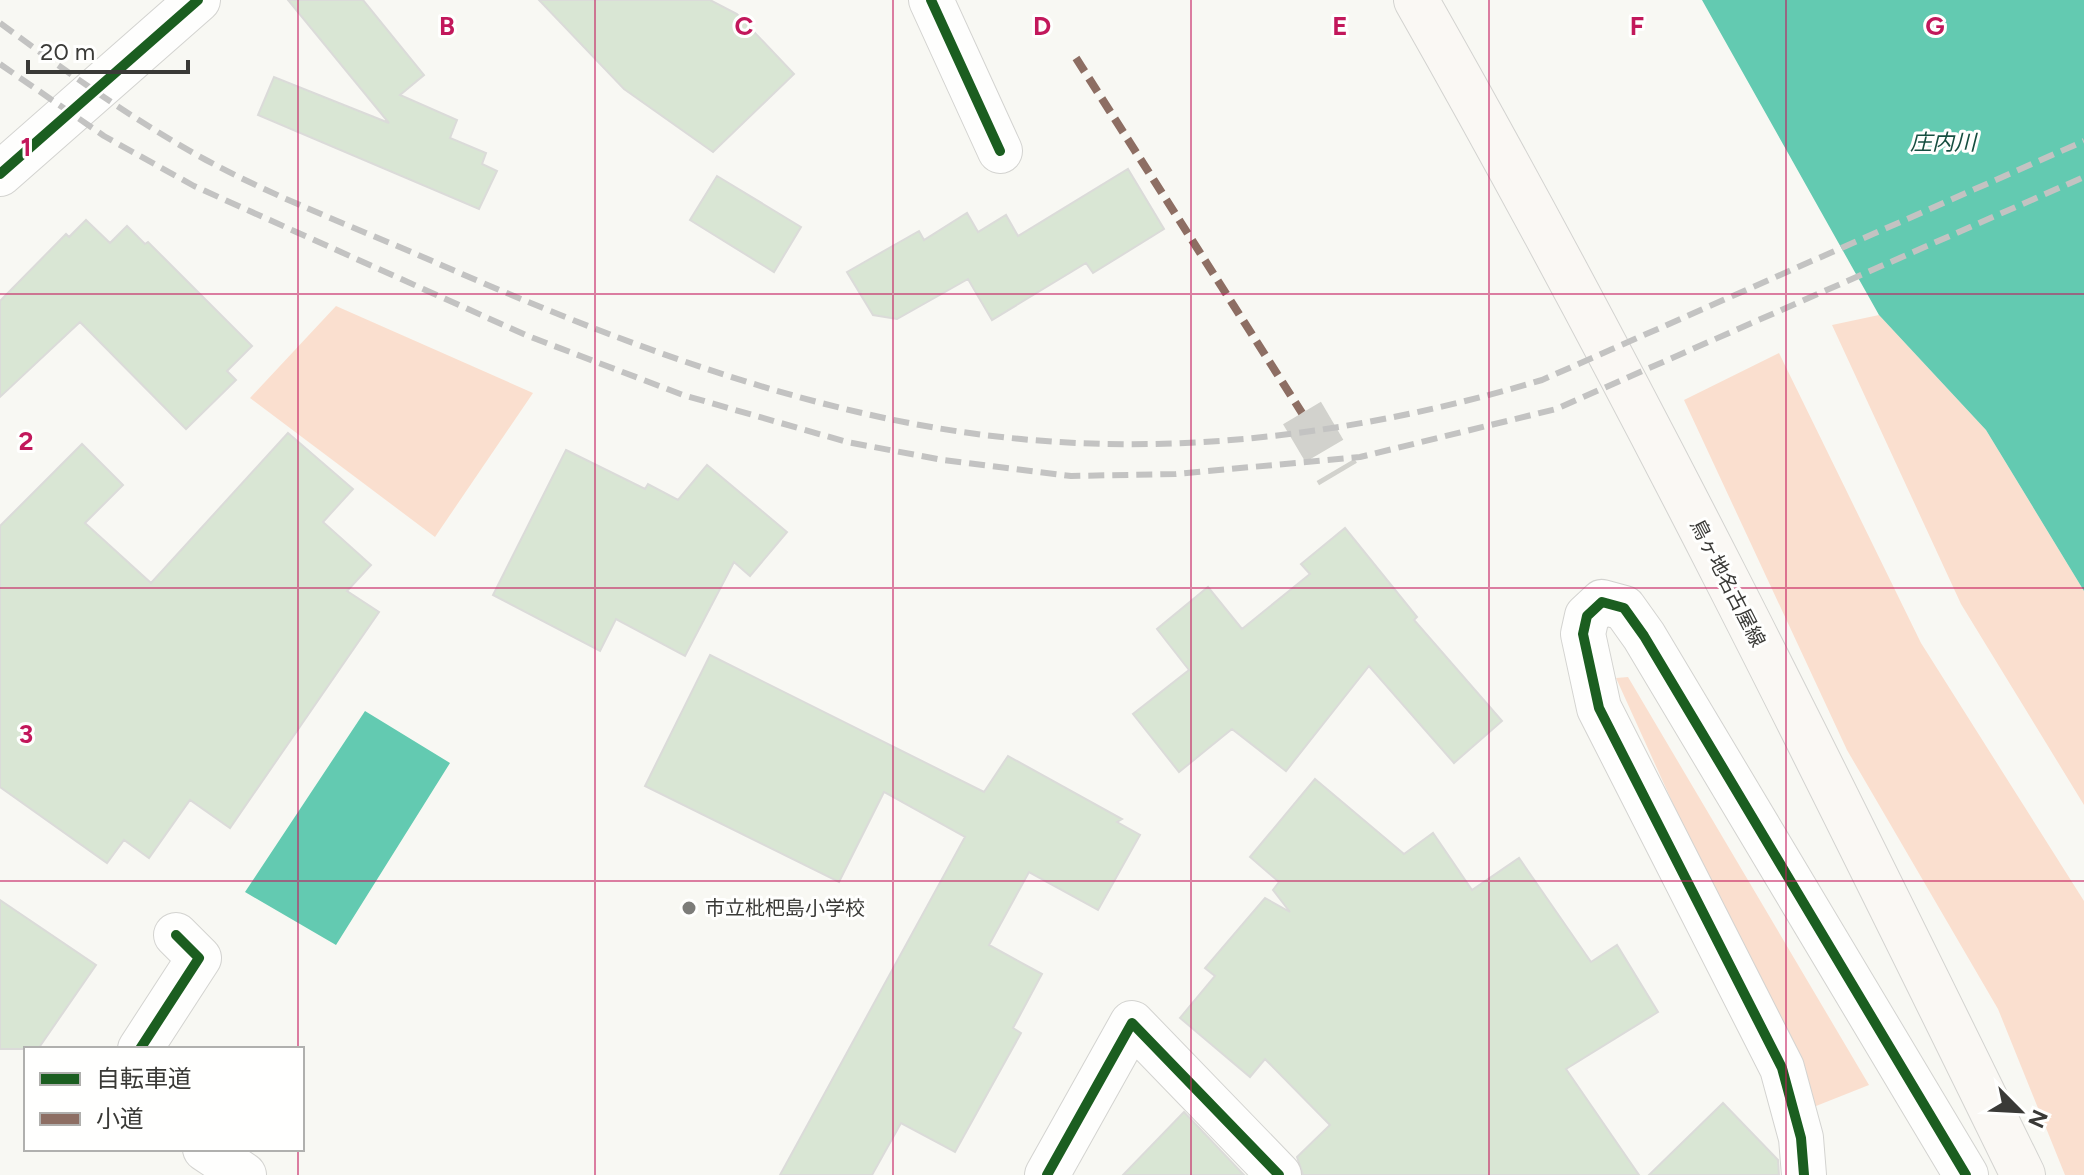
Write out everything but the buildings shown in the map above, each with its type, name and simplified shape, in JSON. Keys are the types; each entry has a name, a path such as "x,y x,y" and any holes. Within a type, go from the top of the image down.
{"main road":[{"name":"鳥ヶ地名古屋線","path":"1416,0 1558,254 1815,751 2023,1175"}],"street":[{"path":"0,174 198,0"},
{"path":"931,0 1000,151"},
{"path":"1804,1175 1801,1138 1782,1068 1599,708 1583,634 1587,616 1602,602 1624,608 1644,636 1966,1175"},
{"path":"141,1047 199,958 176,935"},
{"path":"1047,1175 1132,1023 1279,1175"},
{"path":"208,1151 244,1175"}],"shaded area":[{"path":"336,306 533,393 435,537 250,398"},
{"path":"1879,315 1986,430 2084,591 2084,805 1961,604 1832,325"},
{"path":"1779,353 1921,643 2084,901 2084,1175 2065,1175 1998,1009 1847,750 1684,400"},
{"path":"1628,677 1869,1085 1811,1108 1616,678"}],"water":[{"name":"庄内川","path":"1702,0 2084,0 2084,591 1986,430 1879,315"},
{"path":"365,711 450,763 336,945 245,892"}],"tunnel":[{"path":"1302,413 1338,474"}],"railway":[{"path":"0,23 126,112 234,175 578,322 723,374 797,397 872,415 946,430 1086,443 1152,444 1284,435 1415,413 1542,380 2084,141"},
{"path":"0,64 104,136 194,186 528,336 683,395 847,442 943,460 1071,476 1176,474 1360,457 1556,409 2084,177"}],"marked path":[{"path":"1076,58 1302,413"}],"cycle path":[{"path":"0,174 198,0"},
{"path":"931,0 1000,151"},
{"path":"1804,1175 1801,1138 1782,1068 1599,708 1583,634 1587,616 1602,602 1624,608 1644,636 1966,1175"},
{"path":"141,1047 199,958 176,935"},
{"path":"1047,1175 1132,1023 1279,1175"}],"place":[{"name":"市立枇杷島小学校","path":"689,908"}]}
